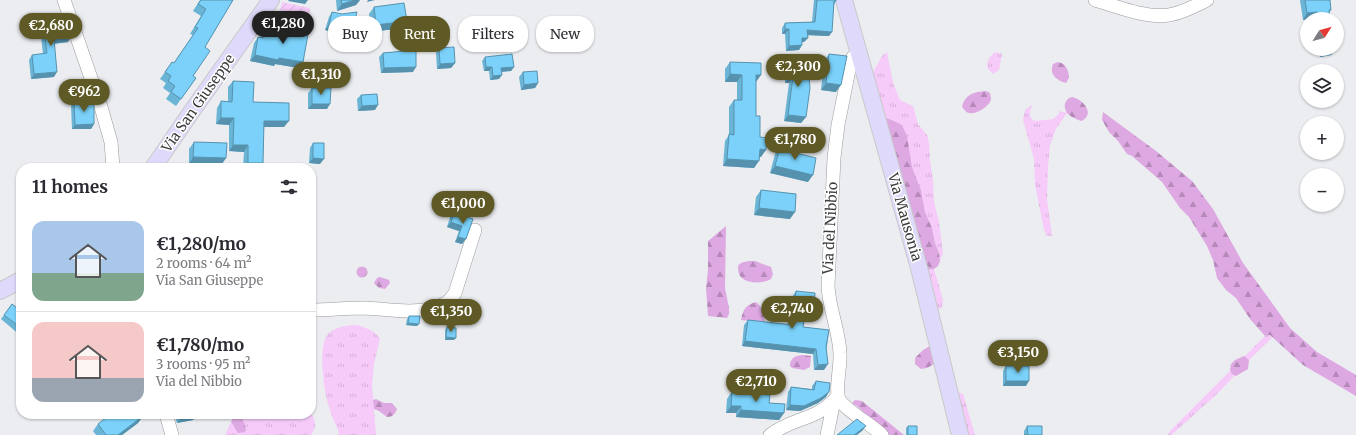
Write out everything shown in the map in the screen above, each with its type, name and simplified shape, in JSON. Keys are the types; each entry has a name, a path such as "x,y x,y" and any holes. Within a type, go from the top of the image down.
{"main road":[{"name":"Via San Giuseppe","path":"156,163 271,0"},
{"name":"Via Mausonia","path":"844,0 919,268 960,435"},
{"path":"0,291 16,283"}],"street":[{"path":"64,0 101,107 111,142 113,163"},
{"path":"1095,0 1140,12 1160,15 1180,12 1207,0"},
{"name":"Via del Nibbio","path":"827,435 836,399 840,370 840,352 837,332 828,300 834,158 838,125 850,65 853,57 859,54"},
{"path":"316,310 362,308 409,311 422,310 445,304 455,293 475,230"},
{"path":"770,435 785,425 814,415 828,407 836,399 882,435"},
{"path":"167,419 172,435"}],"green space":[{"path":"282,2 310,8 308,26 279,18"},
{"path":"887,52 893,83 900,100 913,106 918,124 927,135 933,180 934,202 939,222 943,253 940,261 932,228 925,212 921,190 912,167 909,154 894,121 884,117 872,74 882,56"},
{"path":"996,52 1002,54 999,70 993,74 988,69 987,64 990,57"},
{"path":"1058,62 1063,64 1068,70 1069,78 1066,83 1056,78 1053,74 1053,64"},
{"path":"986,91 990,93 990,102 975,113 966,112 962,107 965,99 971,94"},
{"path":"1072,97 1084,104 1088,111 1085,118 1081,121 1069,115 1065,110 1067,100"},
{"path":"1033,104 1030,115 1035,121 1053,119 1059,114 1059,111 1067,113 1056,129 1050,145 1047,199 1052,236 1047,236 1044,230 1035,185 1034,159 1023,120 1025,110"},
{"path":"1103,112 1156,151 1192,181 1213,209 1243,263 1290,328 1317,352 1356,375 1356,396 1303,365 1270,335 1265,336 1250,319 1236,298 1226,290 1217,278 1213,260 1207,246 1189,217 1180,208 1162,182 1132,156 1127,154 1118,141 1109,132 1102,120"},
{"path":"884,117 902,125 907,136 912,167 921,190 925,212 932,228 939,253 940,261 938,266 934,269 925,270"},
{"path":"726,226 725,288 729,308 727,318 708,316 706,288 708,270 708,241"},
{"path":"755,261 771,267 773,274 771,279 764,282 750,282 746,281 740,276 738,272 739,264"},
{"path":"362,266 366,268 368,272 366,276 362,278 358,276 356,272 358,268"},
{"path":"934,269 943,300 942,307 936,311 925,270"},
{"path":"380,277 389,280 390,283 385,289 379,288 374,283 377,278"},
{"path":"756,302 763,311 765,323 741,320 745,308"},
{"path":"357,325 373,331 380,339 374,364 372,385 376,435 338,435 339,433 330,410 325,391 322,369 323,348 328,334 341,327"},
{"path":"1270,335 1272,338 1218,393 1176,431 1171,435 1168,435 1170,431 1265,336"},
{"path":"930,346 934,364 927,368 921,369 915,364 915,358 923,350"},
{"path":"802,355 811,356 810,367 804,370 792,368 790,363 792,359"},
{"path":"1244,356 1249,360 1248,369 1236,376 1232,374 1230,370 1231,364 1235,360"},
{"path":"958,392 963,394 975,435 968,435"},
{"path":"376,399 384,403 392,403 397,409 395,414 387,417 374,409 373,400"},
{"path":"855,400 862,401 904,435 889,435 852,403"},
{"path":"232,419 243,419 246,429 245,432 238,433 231,422"},
{"path":"243,419 314,419 315,424 311,435 225,435 231,422 233,426 245,432 246,429"}],"building":[{"path":"201,0 233,0 205,47 210,51 193,76 196,78 181,99 171,92 175,86 168,81 171,76 165,72 172,62 174,63 198,28 195,27 206,9 198,4"},
{"path":"341,0 355,0 342,4"},
{"path":"817,0 836,0 834,1 832,32 807,30 808,38 802,38 802,45 789,46 789,29 785,29 785,23 815,22"},
{"path":"1305,0 1330,0 1331,10 1329,10 1329,12 1307,12"},
{"path":"404,3 406,16 390,16 390,23 382,24 382,16 375,16 374,7"},
{"path":"332,12 342,14 357,12 356,16 331,16"},
{"path":"68,20 71,37 54,39 57,72 34,74 32,55 47,53 43,23"},
{"path":"296,27 309,29 303,62 279,58 278,60 255,55 258,37 263,38 265,30 294,36"},
{"path":"450,47 454,47 455,63 440,64 439,52 450,52"},
{"path":"416,52 416,67 384,68 383,53"},
{"path":"512,54 514,67 501,68 502,75 493,76 492,67 486,67 485,57"},
{"path":"829,54 847,56 841,85 826,83"},
{"path":"781,60 799,60 799,67 808,67 810,88 806,117 788,115 793,77 790,77 789,69 781,69"},
{"path":"730,62 761,63 761,75 756,75 756,116 760,116 760,137 767,138 766,150 760,149 759,161 727,159 729,134 734,135 734,100 742,100 742,75 730,74"},
{"path":"537,71 538,83 524,85 523,72"},
{"path":"233,81 254,82 253,102 289,103 289,121 264,121 263,163 248,163 248,145 233,145 234,118 221,118 221,101 232,102"},
{"path":"312,88 331,88 330,104 312,104"},
{"path":"377,94 378,105 362,106 361,95"},
{"path":"74,101 94,101 94,124 75,125"},
{"path":"194,142 227,143 226,158 193,157"},
{"path":"313,143 324,143 324,159 313,158"},
{"path":"780,147 816,158 813,175 775,166"},
{"path":"761,190 796,194 795,212 759,208"},
{"path":"454,213 473,219 466,239 458,237 462,226 451,222"},
{"path":"796,291 815,293 814,311 806,310 803,327 829,330 826,347 828,364 818,365 816,349 745,341 748,320 793,325"},
{"path":"12,304 16,307 16,324 4,315"},
{"path":"409,316 420,316 419,324 408,323"},
{"path":"447,327 456,328 456,338 446,337"},
{"path":"1006,366 1029,366 1029,381 1006,381"},
{"path":"816,381 830,383 829,392 821,398 804,406 790,405 791,387 814,390"},
{"path":"732,391 770,395 769,403 785,404 784,413 741,410 741,406 731,406"},
{"path":"104,419 139,419 118,435 106,435 98,424"},
{"path":"857,419 866,426 854,435 837,435"},
{"path":"908,426 917,426 917,435 908,435"},
{"path":"1027,426 1042,426 1042,435 1028,435"}]}
